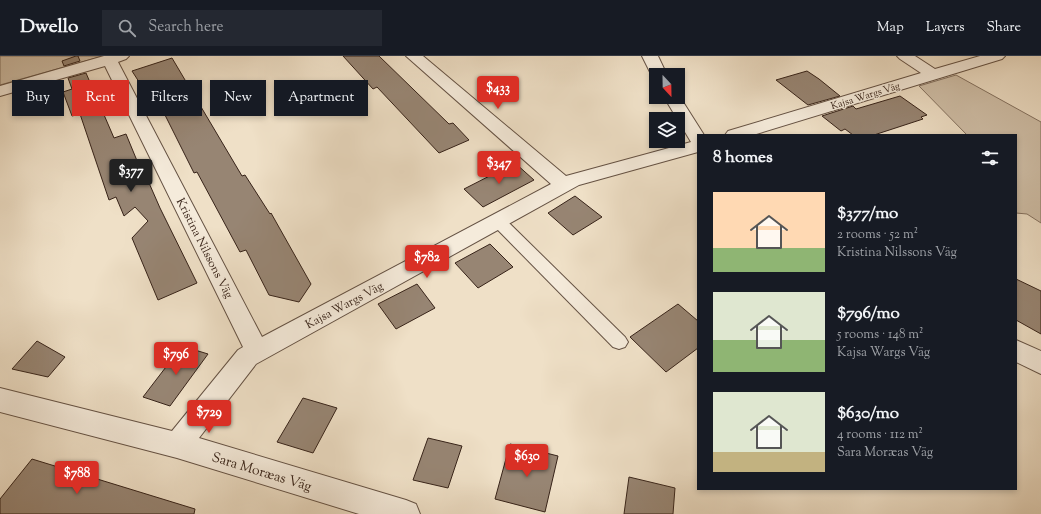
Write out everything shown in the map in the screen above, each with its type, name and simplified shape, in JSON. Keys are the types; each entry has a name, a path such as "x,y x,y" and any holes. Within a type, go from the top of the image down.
{"street":[{"path":"414,56 564,185"},
{"path":"650,56 654,68"},
{"path":"905,56 933,74"},
{"name":"Kajsa Wargs Väg","path":"737,134 997,56"},
{"path":"0,91 115,58"},
{"name":"Kristina Nilssons Väg","path":"115,58 257,352"},
{"path":"676,104 697,137"},
{"name":"Kajsa Wargs Väg","path":"177,445 247,358 257,352 572,181 697,146"},
{"path":"1017,351 1041,363"},
{"name":"Sara Moræas Väg","path":"0,400 177,445 406,514"}],"lane":[{"path":"498,222 619,342"}],"shaded area":[{"path":"0,56 103,56 18,80 12,80 12,82 0,85"},
{"path":"956,75 1041,122 1041,223 1027,214 1017,213 1017,134 966,134 919,86"}],"building":[{"path":"78,56 80,61 64,66 62,61"},
{"path":"343,56 379,56 449,124 453,123 469,140 439,153 377,87 373,89 368,84 368,80 365,80"},
{"path":"172,58 185,80 138,80 132,71"},
{"path":"807,71 840,96 808,105 776,80"},
{"path":"86,73 89,80 72,80 72,89 68,78"},
{"path":"72,89 72,116 64,95 64,92"},
{"path":"900,96 927,115 921,117 923,119 877,134 852,134 845,129 841,131 822,116 853,106 856,109"},
{"path":"202,109 242,176 245,175 270,214 271,213 311,284 299,302 269,295 246,250 240,252 197,172 194,173 166,116 202,116"},
{"path":"81,116 105,116 114,138 126,134 140,168 142,167 160,208 197,283 158,300 132,238 148,221 135,207 124,216 116,197 109,200"},
{"path":"515,163 534,180 483,207 464,189"},
{"path":"575,196 602,217 573,235 548,213"},
{"path":"490,244 513,267 478,288 455,263"},
{"path":"1017,279 1041,291 1041,334 1017,321"},
{"path":"417,284 435,308 396,329 378,304"},
{"path":"678,304 697,320 697,349 666,372 630,337"},
{"path":"37,341 65,357 48,377 12,369"},
{"path":"182,346 208,354 170,406 143,397"},
{"path":"303,398 337,408 313,453 277,442"},
{"path":"428,438 462,446 448,488 413,480"},
{"path":"510,444 558,456 545,512 495,499"},
{"path":"32,459 195,509 194,514 0,514 0,499"},
{"path":"629,477 675,488 673,514 624,514"}]}
